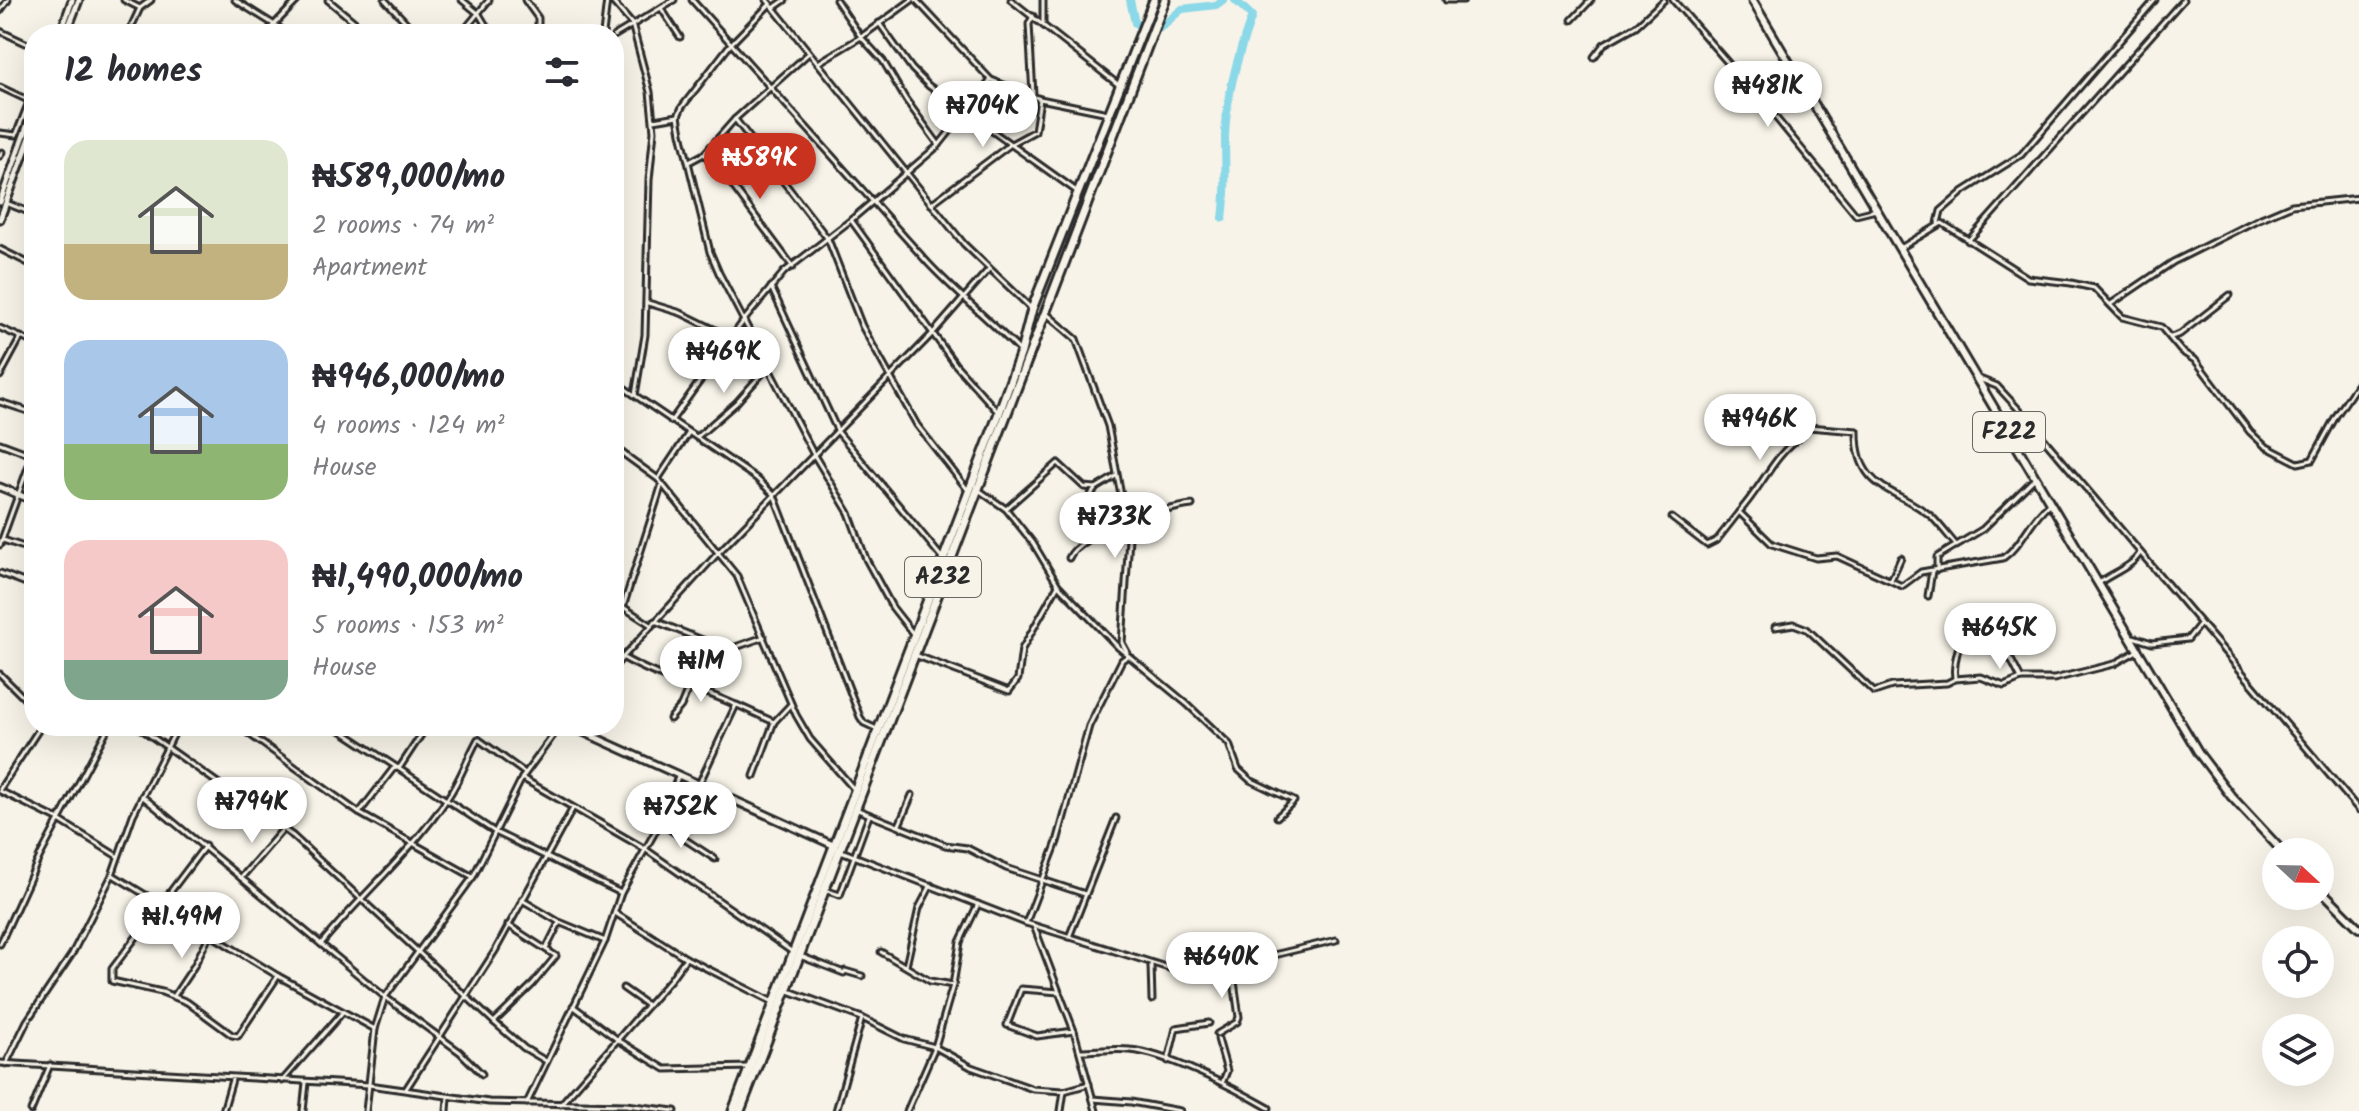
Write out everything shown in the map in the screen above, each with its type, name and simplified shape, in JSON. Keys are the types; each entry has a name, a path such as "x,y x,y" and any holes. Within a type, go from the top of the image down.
{"highway":[{"name":"A232","path":"980,473 1021,352 1032,309 1069,222 1154,0"},
{"name":"A232","path":"733,1111 824,890 836,847 855,808 943,559 1045,313 1165,0"},
{"path":"1069,222 1078,225"},
{"name":"A232","path":"740,1111 788,988 796,954 855,790 878,730 914,654 973,490"}],"main road":[{"name":"F222","path":"1752,0 2213,775 2270,838"},
{"path":"2334,903 2359,928"}],"street":[{"path":"0,11 8,0"},
{"path":"64,24 72,0"},
{"path":"70,24 79,0"},
{"path":"124,0 140,8"},
{"path":"133,24 140,8 151,0"},
{"path":"235,0 274,24 298,0"},
{"path":"328,0 357,24"},
{"path":"385,0 408,24"},
{"path":"462,0 479,14 485,24"},
{"path":"470,24 489,0"},
{"path":"525,0 538,18 538,24"},
{"path":"609,0 632,24 642,54 653,120 648,303 635,395"},
{"path":"605,24 609,0"},
{"path":"624,29 674,0"},
{"path":"692,0 961,299 978,307 1021,352"},
{"path":"653,120 678,116 730,45 771,4 785,0"},
{"path":"836,0 861,37 883,61 906,100 939,145"},
{"path":"818,63 861,37 906,2 914,0 991,80 1040,99 1110,113"},
{"path":"1011,0 1120,86"},
{"path":"1043,0 1043,24"},
{"path":"1446,0 1463,0"},
{"path":"1572,20 1591,0"},
{"path":"1594,57 1604,44 1636,26 1664,0"},
{"path":"1673,0 1798,143 1847,207 1857,216 1876,210"},
{"path":"1899,249 1937,224 1941,211 1964,191 2025,152 2155,0"},
{"path":"1968,241 2183,0"},
{"path":"771,4 906,175 989,269 1032,309"},
{"path":"661,8 680,37"},
{"path":"1033,16 1029,24 1033,95"},
{"path":"879,23 912,69 964,112 1080,193"},
{"path":"0,31 24,42"},
{"path":"689,162 704,154 735,119 809,53"},
{"path":"671,421 745,319 784,272 939,145 991,80"},
{"path":"0,87 24,100"},
{"path":"931,204 1011,144 1035,131 1040,99"},
{"path":"678,116 710,252 814,455 849,513 866,559 892,607 914,635"},
{"path":"735,119 828,239 862,326 917,425 973,490 1006,509 1033,543 1058,585 1118,647 1187,704 1229,744 1238,769 1250,780 1294,801 1277,817"},
{"path":"0,133 16,135 24,120"},
{"path":"0,219 24,131"},
{"path":"3,202 24,151"},
{"path":"704,154 726,177 793,267"},
{"path":"2111,304 2173,262 2259,219 2292,205 2359,198"},
{"path":"3,202 24,210"},
{"path":"851,220 933,333 999,413"},
{"path":"1937,224 1946,225 2028,278 2094,288 2122,317 2161,327 2181,351 2196,361 2250,432 2265,446 2298,463 2312,460 2359,382"},
{"path":"0,249 24,261"},
{"path":"624,655 718,553 933,333 989,269"},
{"path":"771,287 838,432 943,559"},
{"path":"2171,337 2180,334 2230,295"},
{"path":"648,303 681,313 732,338"},
{"path":"1045,313 1076,339 1108,426 1129,566 1122,643 1128,656"},
{"path":"0,328 24,338"},
{"path":"0,376 21,337"},
{"path":"696,438 736,403 768,367"},
{"path":"1977,378 1997,386 2359,810"},
{"path":"624,388 756,478 774,495 860,717 864,723 878,730"},
{"path":"0,402 24,410"},
{"path":"1754,428 1784,425 1857,431 1863,462 1873,482 1932,518 1957,546"},
{"path":"658,479 688,434"},
{"path":"1672,518 1707,545 1717,540 1760,487 1777,457 1787,445 1802,436"},
{"path":"0,443 24,450"},
{"path":"624,454 658,479 737,576 791,704 810,739 855,790"},
{"path":"1006,509 1058,463 1084,487 1096,488"},
{"path":"0,545 24,475"},
{"path":"1087,500 1096,488 1116,476"},
{"path":"1928,596 1937,557 1983,529 2035,478"},
{"path":"624,602 662,484"},
{"path":"0,487 24,498"},
{"path":"1739,512 1772,544 1816,558 1837,556 1902,586 1914,575 2003,558 2013,551 2039,513 2050,503"},
{"path":"1069,558 1078,547 1094,537 1162,509 1192,505"},
{"path":"2,540 24,547"},
{"path":"2098,584 2116,570 2131,565 2140,553"},
{"path":"1890,580 1901,558"},
{"path":"0,573 24,582"},
{"path":"914,654 1009,691 1018,679 1022,649 1058,585"},
{"path":"624,609 727,650 764,637"},
{"path":"1955,679 1953,665 1957,653 1971,623 1981,611 1990,619 2021,679"},
{"path":"1775,627 1794,624 1807,629 1874,692 1892,686 1947,683 1955,679 1981,677 2004,686 2021,679 2054,679 2114,664 2138,651"},
{"path":"2129,636 2152,643 2188,639 2200,624"},
{"path":"670,719 690,685 707,643"},
{"path":"1118,647 1122,643"},
{"path":"1026,923 1057,842 1089,726 1122,660 1128,656"},
{"path":"624,658 645,670 690,685 774,722"},
{"path":"0,674 24,698"},
{"path":"754,776 774,722 791,704"},
{"path":"699,784 736,705"},
{"path":"35,736 0,790 59,820 117,856"},
{"path":"0,944 59,820 104,736"},
{"path":"152,736 283,829 494,1022 524,1048 546,1061"},
{"path":"6,1064 27,1021 72,954 112,875 142,796 172,736"},
{"path":"252,736 359,813 473,877"},
{"path":"350,736 495,832 621,893"},
{"path":"359,813 393,769 400,767 420,736"},
{"path":"366,1111 375,1029 385,997 473,877 522,778 553,736"},
{"path":"592,736 853,856 1034,926 1151,965 1191,975 1336,940"},
{"path":"321,944 360,897 413,843 447,800 478,739 525,773"},
{"path":"527,1103 605,941 621,893 660,823 679,775"},
{"path":"522,778 645,849 796,954 862,976"},
{"path":"899,826 912,795"},
{"path":"142,796 385,997 460,1052 482,1074"},
{"path":"406,1089 437,1036 466,996 573,808"},
{"path":"855,808 955,849 960,846 967,848 1006,868 1085,894"},
{"path":"824,890 840,895 869,815"},
{"path":"1069,937 1116,818"},
{"path":"660,823 715,859"},
{"path":"241,878 283,829"},
{"path":"205,846 112,969 112,981 174,996 238,1036 278,976"},
{"path":"112,875 278,976 375,1029"},
{"path":"906,966 919,908 931,885"},
{"path":"521,900 559,922 605,941"},
{"path":"907,1111 935,1047 953,985 960,942 978,904"},
{"path":"615,913 686,958 775,1003"},
{"path":"546,949 559,922"},
{"path":"494,1022 556,956 508,925"},
{"path":"1034,926 1074,1031 1096,1111"},
{"path":"174,996 210,934"},
{"path":"881,952 930,981 953,985"},
{"path":"560,1105 686,958"},
{"path":"1151,965 1152,1000"},
{"path":"1222,1083 1227,1071 1218,1037 1239,1017 1232,967"},
{"path":"623,988 647,1005"},
{"path":"788,988 794,994 862,1018 904,1039 935,1047 971,1067 1033,1089 1064,1091 1089,1084"},
{"path":"1060,993 1021,989 1007,1025 1037,1036 1074,1031"},
{"path":"572,1006 665,1069 750,1067"},
{"path":"282,1081 342,1013"},
{"path":"836,1111 862,1018"},
{"path":"1168,1062 1176,1028 1209,1023"},
{"path":"1080,1051 1131,1050 1222,1083 1269,1108"},
{"path":"0,1063 369,1085 489,1102 591,1108 626,1105 674,1111"},
{"path":"31,1111 50,1065"},
{"path":"223,1111 233,1078"},
{"path":"303,1111 306,1083"},
{"path":"1061,1111 1064,1091"},
{"path":"447,1111 448,1098"},
{"path":"1093,1099 1180,1111"},
{"path":"488,1110 489,1102"}],"waterway":[{"path":"1130,0 1135,23 1145,29 1156,22 1161,27 1182,9 1216,5 1223,0"},
{"path":"1223,218 1225,137 1230,91 1252,16 1235,0"}]}
